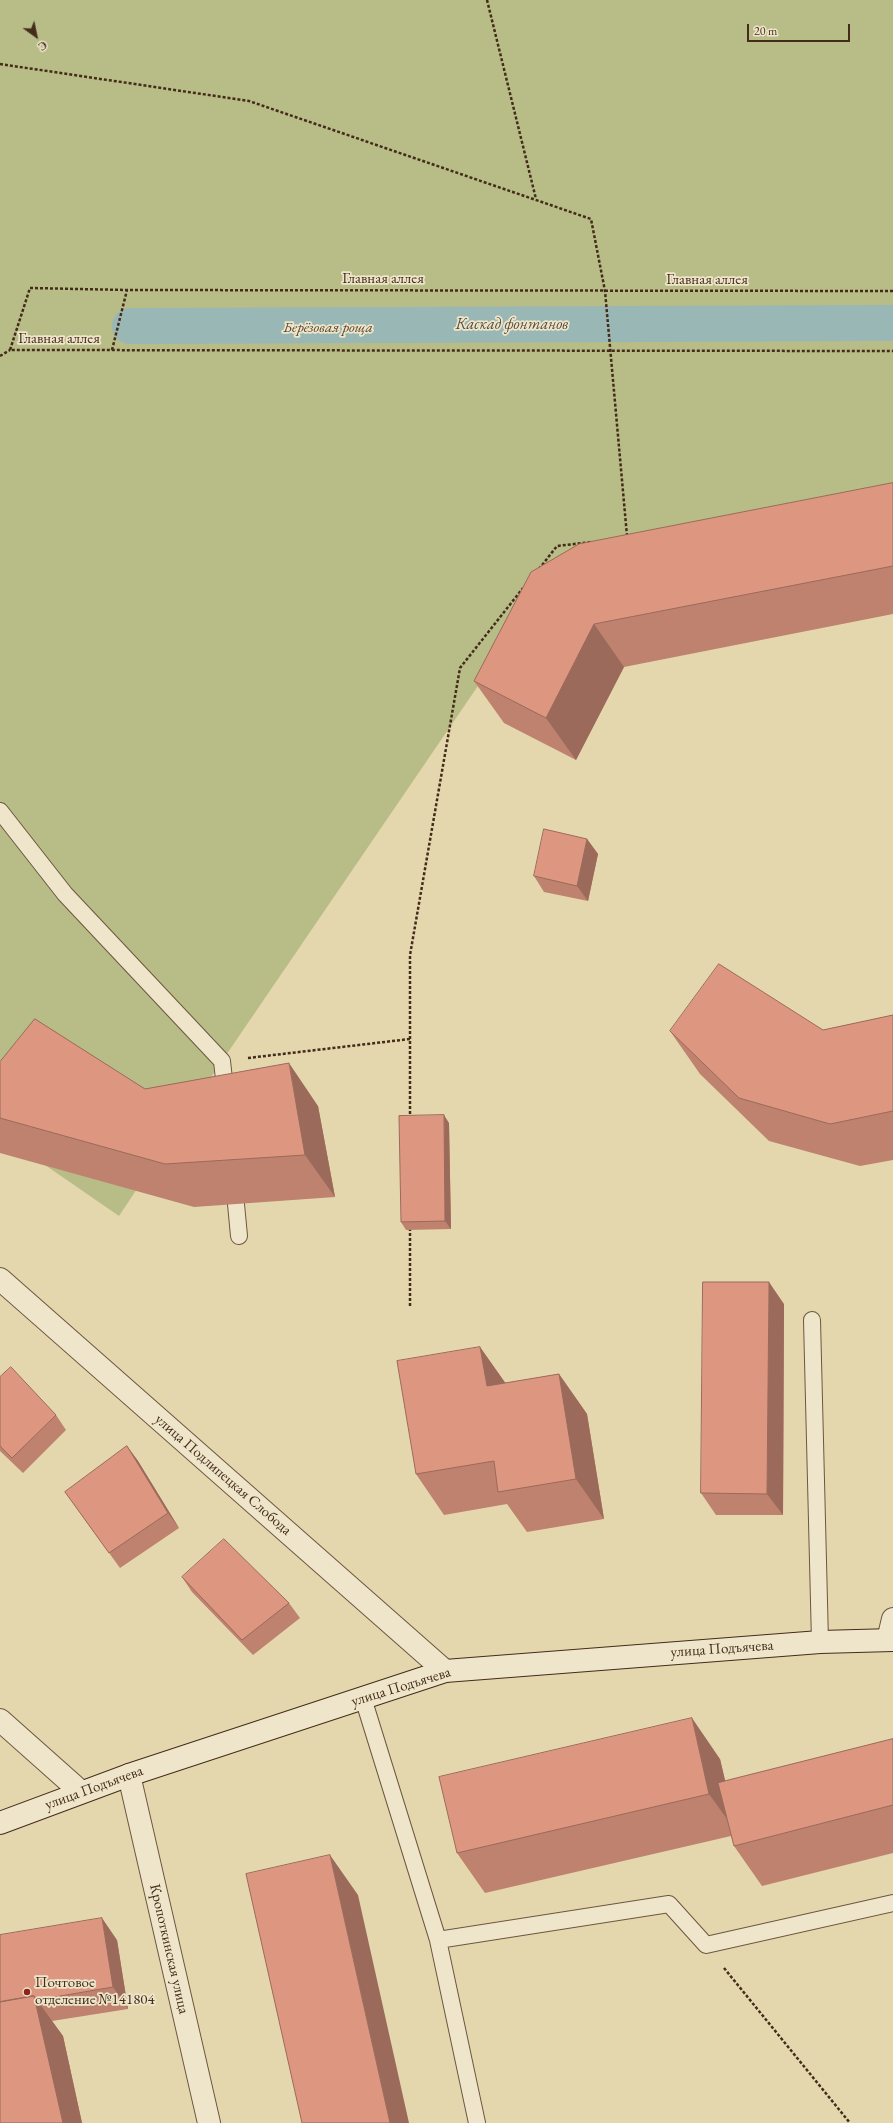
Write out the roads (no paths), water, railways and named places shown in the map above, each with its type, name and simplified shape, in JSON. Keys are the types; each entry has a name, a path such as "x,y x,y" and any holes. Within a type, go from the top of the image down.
{"street":[{"name":"улица Подлипецкая Слобода","path":"0,1279 445,1671"},
{"path":"890,1640 893,1619"},
{"name":"улица Подъячева","path":"0,1822 128,1775 445,1671 820,1642 890,1640"},
{"path":"0,1720 81,1792"},
{"name":"Кропоткинская улица","path":"128,1775 209,2123"}],"lane":[{"path":"0,811 65,894 222,1060 227,1114"},
{"path":"232,1167 239,1236"},
{"path":"812,1320 820,1642"},
{"path":"363,1698 438,1940 477,2123"},
{"path":"438,1940 669,1904 706,1946 893,1903"}],"waterway":[{"name":"Каскад фонтанов","path":"130,326 893,323"}],"place":[{"name":"Почтовое отделение №141804","path":"27,1992"}],"park label":[{"name":"Берёзовая роща","path":"328,328"}]}
